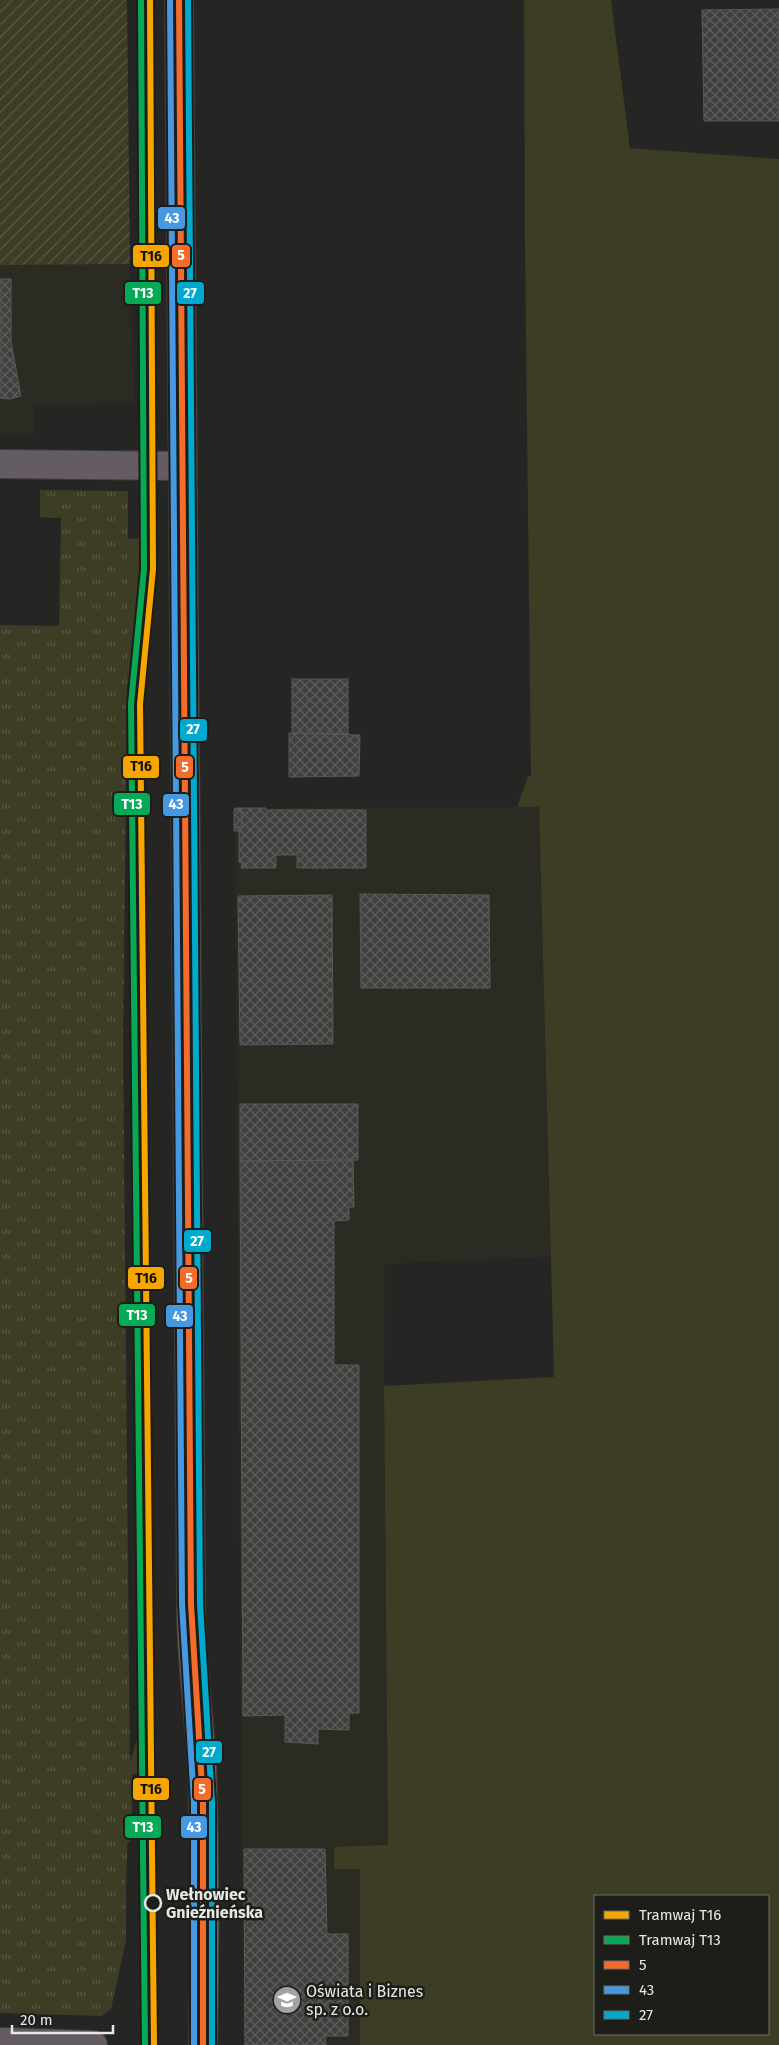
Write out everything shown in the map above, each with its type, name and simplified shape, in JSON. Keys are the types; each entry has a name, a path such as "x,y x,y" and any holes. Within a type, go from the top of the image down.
{"main road":[{"path":"179,0 191,1643 202,1771 204,1874 203,2045"}],"street":[{"path":"0,464 182,466"},
{"path":"0,2042 93,2045"}],"shaded area":[{"path":"130,264 134,403 34,405 34,435 0,435 0,265"},
{"path":"539,807 551,1257 385,1264 384,1386 388,1846 334,1847 335,1869 360,1869 360,2045 243,2045 235,808"}],"green space":[{"path":"0,0 127,0 130,264 0,265"},
{"path":"524,0 611,0 630,148 779,159 779,2045 360,2045 360,1869 334,1869 334,1847 388,1845 384,1386 554,1377 539,807 517,807 528,776 531,776"},
{"path":"40,490 128,491 123,1047 130,1776 126,1940 111,2009 101,2016 0,2013 0,625 59,626 61,518 40,517"},
{"path":"146,538 144,579 133,665 129,719 143,1652 142,1774 132,1774 132,1840 125,1845 114,1814 137,1739 140,1709 127,654 119,539"}],"building":[{"path":"779,9 779,121 704,121 702,10"},
{"path":"0,279 11,279 11,342 21,396 10,399 0,398"},
{"path":"292,679 348,679 348,734 292,734"},
{"path":"289,733 360,735 359,776 289,777"},
{"path":"235,808 266,808 266,810 366,810 366,868 297,868 297,855 276,855 276,868 241,868 242,863 239,862 239,831 234,831 234,827 242,827 241,810 234,810"},
{"path":"234,810 241,810 242,827 234,827"},
{"path":"360,894 489,895 490,988 361,988"},
{"path":"332,895 333,1044 240,1045 238,896"},
{"path":"240,1104 358,1104 358,1160 240,1161"},
{"path":"353,1160 354,1207 349,1207 349,1220 334,1221 334,1365 359,1365 359,1713 349,1713 349,1730 318,1729 318,1744 285,1742 285,1715 243,1716 240,1161"},
{"path":"244,1849 325,1849 327,1934 348,1934 348,2036 325,2036 326,2045 245,2045"}],"tram line":[{"name":"T13","path":"141,0 144,569 131,704 145,2045"},
{"name":"T16","path":"150,0 153,569 140,704 154,2045"}],"transit line":[{"name":"43","path":"170,0 182,1604 194,1803 194,2045"},
{"name":"5","path":"179,0 191,1604 203,1803 203,2045"},
{"name":"27","path":"188,0 200,1604 212,1802 212,2045"}],"place":[{"name":"Wełnowiec Gnieźnieńska","path":"153,1903"},
{"name":"Oświata i Biznes sp. z o.o.","path":"287,2000"}]}
